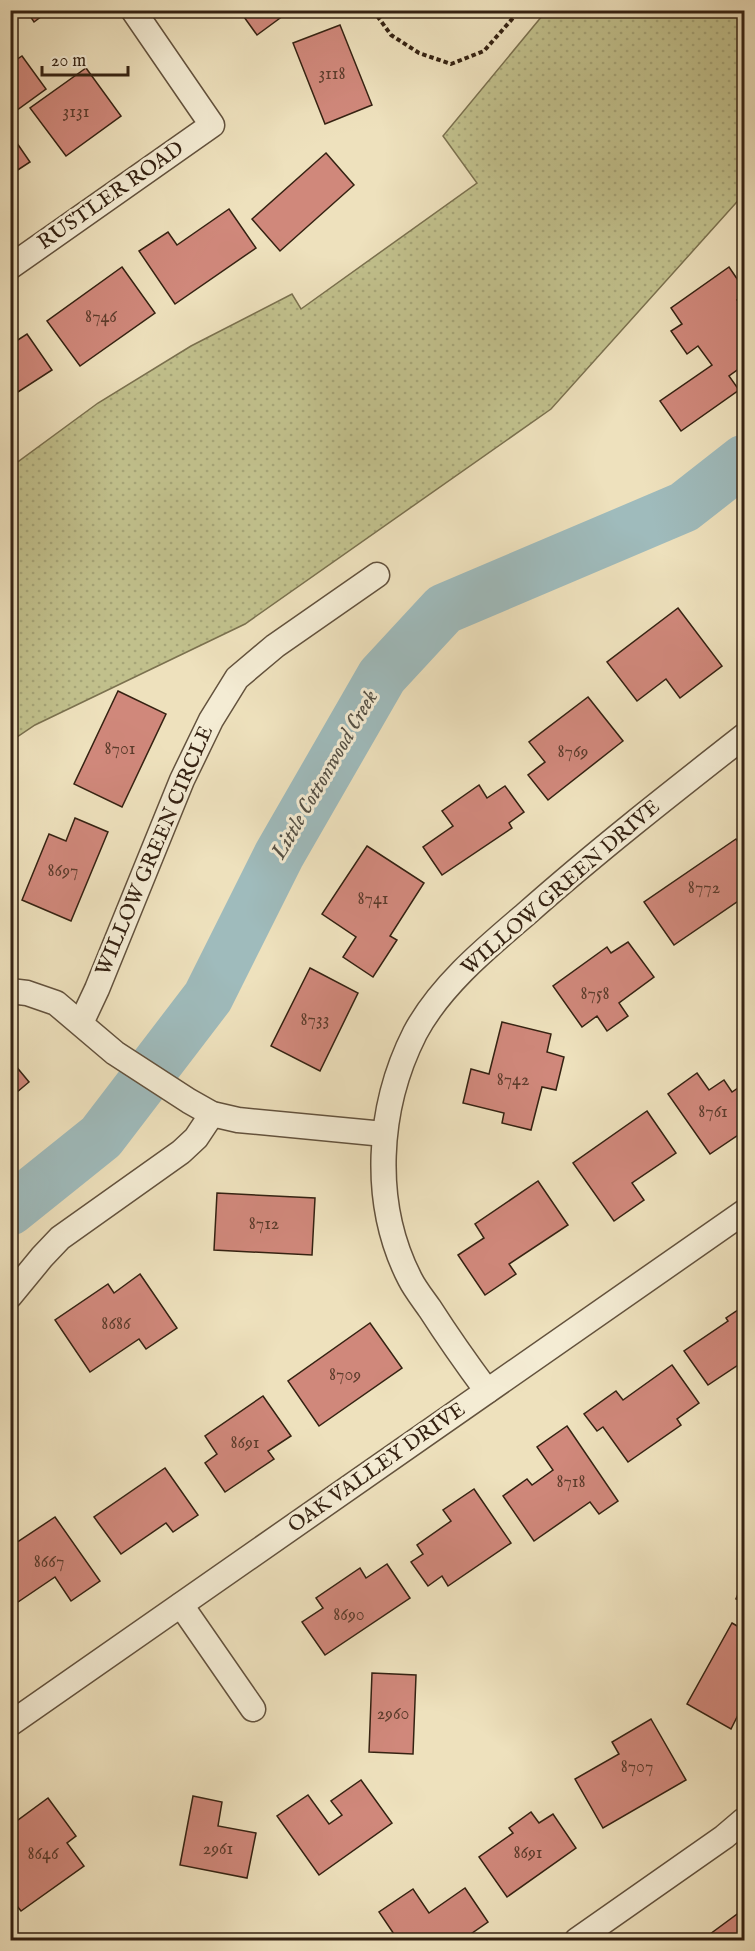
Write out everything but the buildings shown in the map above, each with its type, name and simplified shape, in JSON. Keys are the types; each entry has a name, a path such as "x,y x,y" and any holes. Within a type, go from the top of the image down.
{"street":[{"name":"RUSTLER ROAD","path":"10,267 212,125 133,10"},
{"name":"WILLOW GREEN CIRCLE","path":"81,1023 182,780 211,720 237,678 275,646 378,575"},
{"name":"WILLOW GREEN DRIVE","path":"487,1391 410,1279 393,1236 384,1190 384,1134 401,1065 416,1032 441,996 481,952 566,878 744,736"},
{"path":"10,991 27,993 56,1003 115,1053 212,1114 238,1120 384,1134"},
{"path":"10,1296 60,1238 181,1152 196,1138 212,1114"},
{"name":"OAK VALLEY DRIVE","path":"10,1724 744,1212"},
{"path":"180,1605 254,1709"},
{"path":"578,1941 724,1838 744,1820"}],"path":[{"path":"373,10 391,35 419,53 451,64 484,51 520,10"}],"shaded area":[{"path":"547,10 744,11 744,194 551,409 245,624 35,725 11,741 11,467 98,403 191,346 292,294 301,309 477,183 443,136"}],"waterway":[{"name":"Little Cottonwood Creek","path":"10,1210 101,1137 208,997 279,855 382,676 444,609 684,507 744,460"}]}
